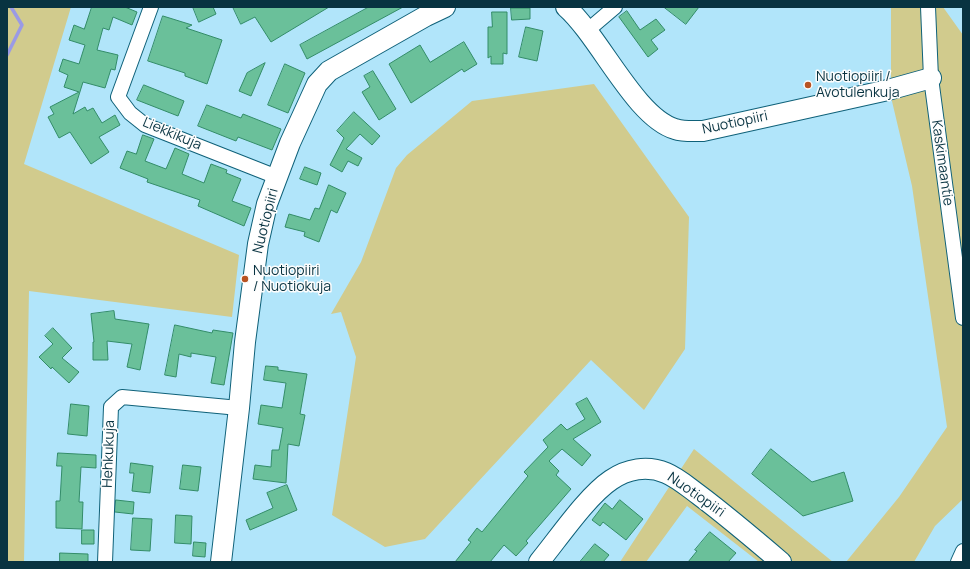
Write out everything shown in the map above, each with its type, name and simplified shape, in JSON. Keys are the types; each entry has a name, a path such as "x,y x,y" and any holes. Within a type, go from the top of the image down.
{"street":[{"name":"Liekkikuja","path":"151,7 118,97 130,113 145,125 277,177"},
{"name":"Nuotiopiiri","path":"221,562 245,342 258,244 267,204 290,143 317,84 330,71 412,23 445,7"},
{"name":"Nuotiopiiri","path":"566,7 588,30 649,113 675,129 687,131 715,129 888,90 931,78"},
{"path":"588,30 615,7"},
{"name":"Kaskimaantie","path":"928,7 931,78 963,318"},
{"name":"Hehkukuja","path":"105,562 111,407 122,397 239,408"},
{"name":"Nuotiopiiri","path":"539,562 594,495 610,480 627,471 638,469 650,469 666,473 679,480 717,508 775,560"},
{"path":"958,562 963,551"}],"shaded area":[{"path":"7,7 71,7 24,164 239,255 232,317 29,291 24,562 7,562"},
{"path":"891,7 943,7 963,35 963,499 935,526 914,562 846,562 899,497 947,427 912,186 891,97"},
{"path":"594,84 689,217 685,349 644,410 591,360 425,539 385,547 332,515 356,357 341,312 331,314 361,262 396,168 407,155 472,101"},
{"path":"694,449 833,562 759,562 687,506 646,562 620,562"}],"building":[{"path":"92,7 125,7 137,12 132,25 113,17 109,30 103,28 97,50 118,55 115,70 111,69 105,88 83,82 73,114 85,107 87,111 93,108 102,123 115,115 120,125 99,137 109,152 91,164 70,132 59,138 48,117 54,114 50,107 79,92 64,87 68,75 59,71 63,59 79,64 85,45 69,40 74,25 84,29"},
{"path":"193,7 213,7 216,14 199,22"},
{"path":"233,7 329,7 271,42 255,17 241,24"},
{"path":"369,7 403,7 307,59 300,45"},
{"path":"664,7 699,7 686,24"},
{"path":"511,8 530,8 530,19 512,20"},
{"path":"627,11 640,30 656,19 665,30 651,40 658,49 648,57 619,17"},
{"path":"492,12 507,12 507,54 503,53 503,64 491,64 491,56 488,58 488,27 492,27"},
{"path":"163,16 192,25 186,28 222,40 207,84 185,76 185,73 148,61"},
{"path":"526,27 543,31 537,61 519,57"},
{"path":"464,42 477,64 464,72 462,69 411,103 389,64 420,45 430,62"},
{"path":"265,63 251,96 239,91 247,73"},
{"path":"285,64 305,73 288,113 268,105"},
{"path":"373,71 396,109 379,120 362,92 370,87 364,76"},
{"path":"144,85 184,101 178,116 137,100"},
{"path":"207,105 241,118 243,114 281,129 272,150 238,137 236,141 198,126"},
{"path":"354,112 380,136 372,145 360,134 346,149 362,158 358,166 348,161 342,172 330,165 344,138 337,131"},
{"path":"143,135 154,139 145,161 166,169 175,148 189,154 182,174 204,183 211,164 227,170 226,173 241,179 232,201 251,208 244,226 198,206 200,200 147,182 148,179 120,168 127,151 136,154"},
{"path":"305,167 321,173 317,185 300,179"},
{"path":"329,185 346,193 337,213 331,210 319,242 304,236 305,232 285,227 289,214 310,220 315,208 319,209"},
{"path":"114,311 115,319 149,324 140,370 127,367 132,344 107,341 108,360 93,360 94,342 91,314"},
{"path":"175,325 212,333 213,330 233,333 224,385 211,383 216,357 191,353 191,357 179,354 176,377 165,375"},
{"path":"53,328 72,348 62,358 79,372 69,383 52,367 51,369 39,357 53,344 45,336"},
{"path":"266,366 278,367 278,370 307,374 300,414 305,415 299,446 288,444 286,483 253,479 255,465 271,467 272,450 279,450 283,428 258,424 261,405 282,408 286,383 264,380"},
{"path":"587,398 601,422 573,439 591,455 582,466 562,449 549,461 559,471 556,475 571,489 526,541 528,543 516,556 504,545 490,562 455,562 471,542 468,540 477,528 482,532 528,476 524,472 548,447 543,440 561,424 567,430 585,419 576,404"},
{"path":"71,404 89,406 87,436 68,434"},
{"path":"771,449 812,482 844,472 853,501 803,516 752,474"},
{"path":"58,453 96,455 96,468 81,467 79,502 83,502 82,529 56,528 56,501 60,501 62,466 57,466"},
{"path":"131,463 153,466 150,493 132,491 134,473 130,473"},
{"path":"183,465 201,467 198,491 180,489"},
{"path":"287,485 297,510 250,530 246,520 273,508 267,493"},
{"path":"116,500 134,502 133,514 115,512"},
{"path":"620,500 643,519 626,540 603,522 600,526 592,520 605,503 612,509"},
{"path":"176,515 192,516 191,544 175,543"},
{"path":"133,518 152,519 150,551 131,550"},
{"path":"82,530 94,530 94,544 82,544"},
{"path":"710,532 736,553 728,562 688,562 697,551 695,550"},
{"path":"194,542 206,543 205,557 193,556"},
{"path":"595,544 609,555 603,562 580,562"},
{"path":"60,553 88,554 88,562 60,562"}],"waterway":[{"path":"7,55 22,25 11,7"}],"place":[{"name":"Nuotiopiiri / Avotulenkuja","path":"808,85"},
{"name":"Nuotiopiiri / Nuotiokuja","path":"245,279"}]}
